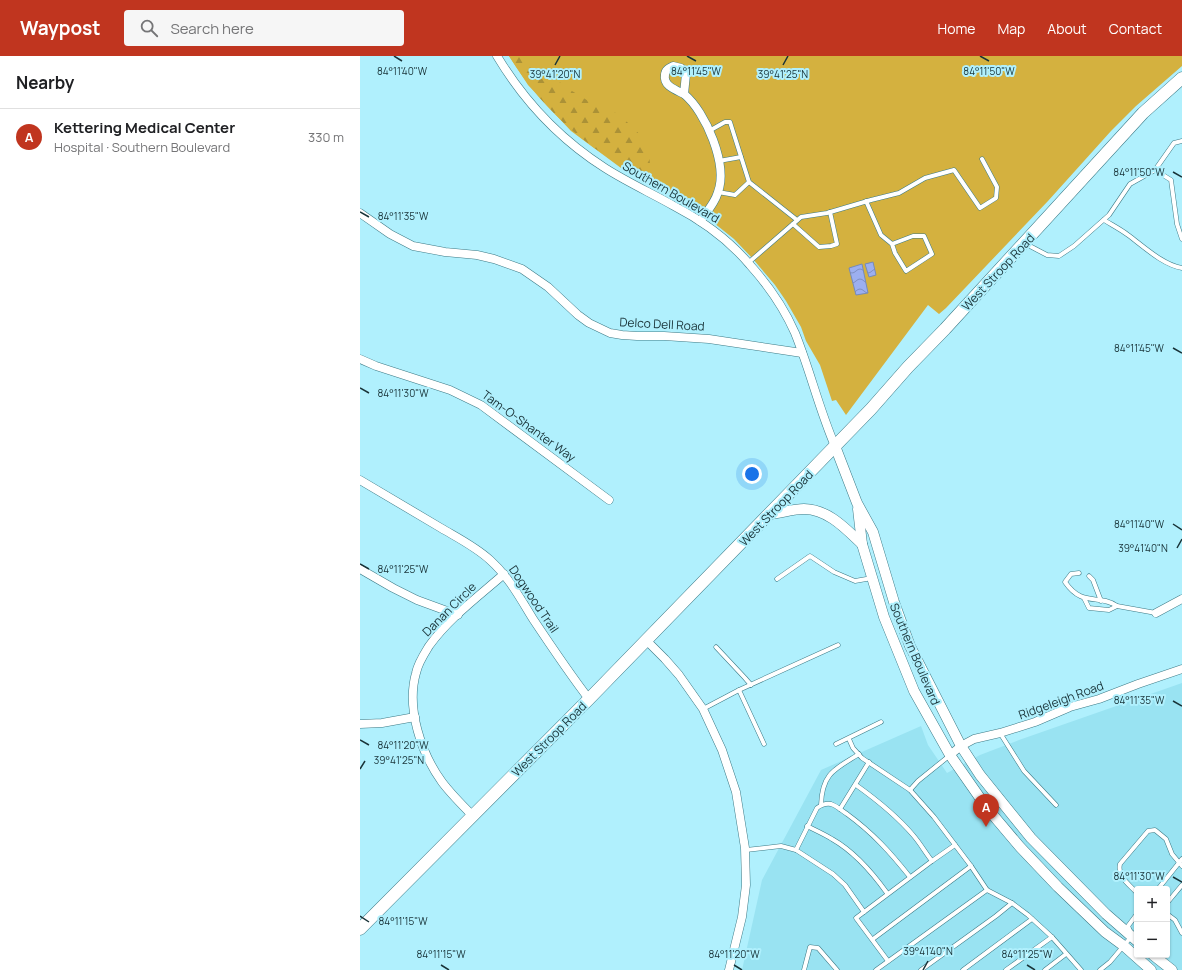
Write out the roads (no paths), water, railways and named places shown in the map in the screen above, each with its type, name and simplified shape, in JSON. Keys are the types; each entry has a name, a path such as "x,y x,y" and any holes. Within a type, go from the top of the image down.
{"main road":[{"name":"West Stroop Road","path":"360,929 589,699 871,409 1143,113 1182,78"}],"street":[{"name":"Southern Boulevard","path":"498,56 530,103 566,139 606,168 700,221 718,234 748,263 776,299 788,318 802,353 827,428 858,504 873,532 894,602 910,646 961,746 980,775 1031,838 1072,881 1134,937"},
{"path":"684,94 697,110 709,131 720,161 721,180 718,192 700,221"},
{"name":"Delco Dell Road","path":"360,213 390,234 413,246 488,258 522,269 548,287 578,315 589,323 610,333 637,336 710,339 802,353"},
{"name":"Tam-O-Shanter Way","path":"360,359 381,368 450,390 481,405 609,500"},
{"name":"Dogwood Trail","path":"360,480 482,552 504,574 573,678 589,699"},
{"name":"Southern Boulevard","path":"858,504 862,544 884,617 914,691 950,755 987,808 1020,847 1058,887 1105,932 1124,946 1151,970"},
{"path":"769,514 804,509 818,511 845,527 862,544"},
{"path":"360,569 416,600 458,615"},
{"name":"Danan Circle","path":"473,816 452,795 431,764 424,748 415,717 413,689 416,670 429,646 458,615 504,574"},
{"path":"1156,613 1182,599"},
{"path":"646,640 679,675 703,709 722,750 736,792 746,850 746,885 744,907 729,970"},
{"name":"Ridgeleigh Road","path":"950,755 961,746 974,739 1000,733 1035,722 1070,707 1099,699 1182,669"},
{"path":"360,724 382,723 415,717"},
{"path":"1157,958 1172,970"}],"lane":[{"path":"709,131 725,122 730,122 749,182 797,220"},
{"path":"1024,243 1047,255 1059,256 1074,246 1104,220 1130,184 1155,170 1174,142 1181,141 1182,137"},
{"path":"720,161 741,157"},
{"path":"748,263 801,217 830,212 899,193 925,178 954,170 980,208 996,198 997,187 982,159"},
{"path":"1155,170 1171,180 1177,224 1182,239"},
{"path":"718,192 735,195 749,182"},
{"path":"866,202 881,235 892,244 895,253 906,271 932,254 924,236 913,236 892,244"},
{"path":"793,224 819,247 837,244 830,212"},
{"path":"1104,220 1127,234 1142,247 1170,264 1182,268"},
{"path":"777,579 810,556 834,572 855,581 872,578"},
{"path":"1079,573 1071,574 1065,582 1072,591 1084,598 1112,602 1117,606 1156,613"},
{"path":"1089,576 1093,580 1101,600"},
{"path":"1084,598 1089,608 1109,610 1117,606"},
{"path":"703,709 739,690 838,645"},
{"path":"716,647 750,685"},
{"path":"739,690 764,744"},
{"path":"836,744 849,739 881,722"},
{"path":"1000,733 1024,771 1056,805"},
{"path":"849,739 853,748 859,754 910,790 934,817 987,890 1012,902 1032,919 1052,937 1081,970"},
{"path":"821,805 821,793 826,778 835,769 859,754"},
{"path":"910,790 918,781 950,755"},
{"path":"840,809 869,762"},
{"path":"856,785 900,820 932,861"},
{"path":"796,850 817,808 821,805 832,804 872,833 910,877"},
{"path":"807,826 832,839 848,850 863,863 887,893"},
{"path":"1134,890 1124,880 1119,870 1120,864 1148,831 1155,830 1166,839 1172,854 1180,865"},
{"path":"888,961 856,918 887,893 955,845"},
{"path":"746,850 781,846 796,850 833,874 845,885 864,912"},
{"path":"1161,886 1180,865 1182,858"},
{"path":"873,939 971,866"},
{"path":"1170,899 1182,885"},
{"path":"876,970 987,890"},
{"path":"922,970 996,916 1012,902"},
{"path":"1170,916 1175,920 1182,933"},
{"path":"1134,918 1128,926 1134,936"},
{"path":"963,970 1032,919"},
{"path":"1006,970 1052,937"},
{"path":"1100,970 1110,962 1124,946 1134,939"},
{"path":"804,970 810,947 818,948 837,970"},
{"path":"1045,970 1066,954"}],"water":[{"path":"873,262 876,275 869,277 865,264"},
{"path":"862,264 868,293 856,295 849,268"}],"place":[{"name":"Kettering Medical Center","path":"986,827"}]}
